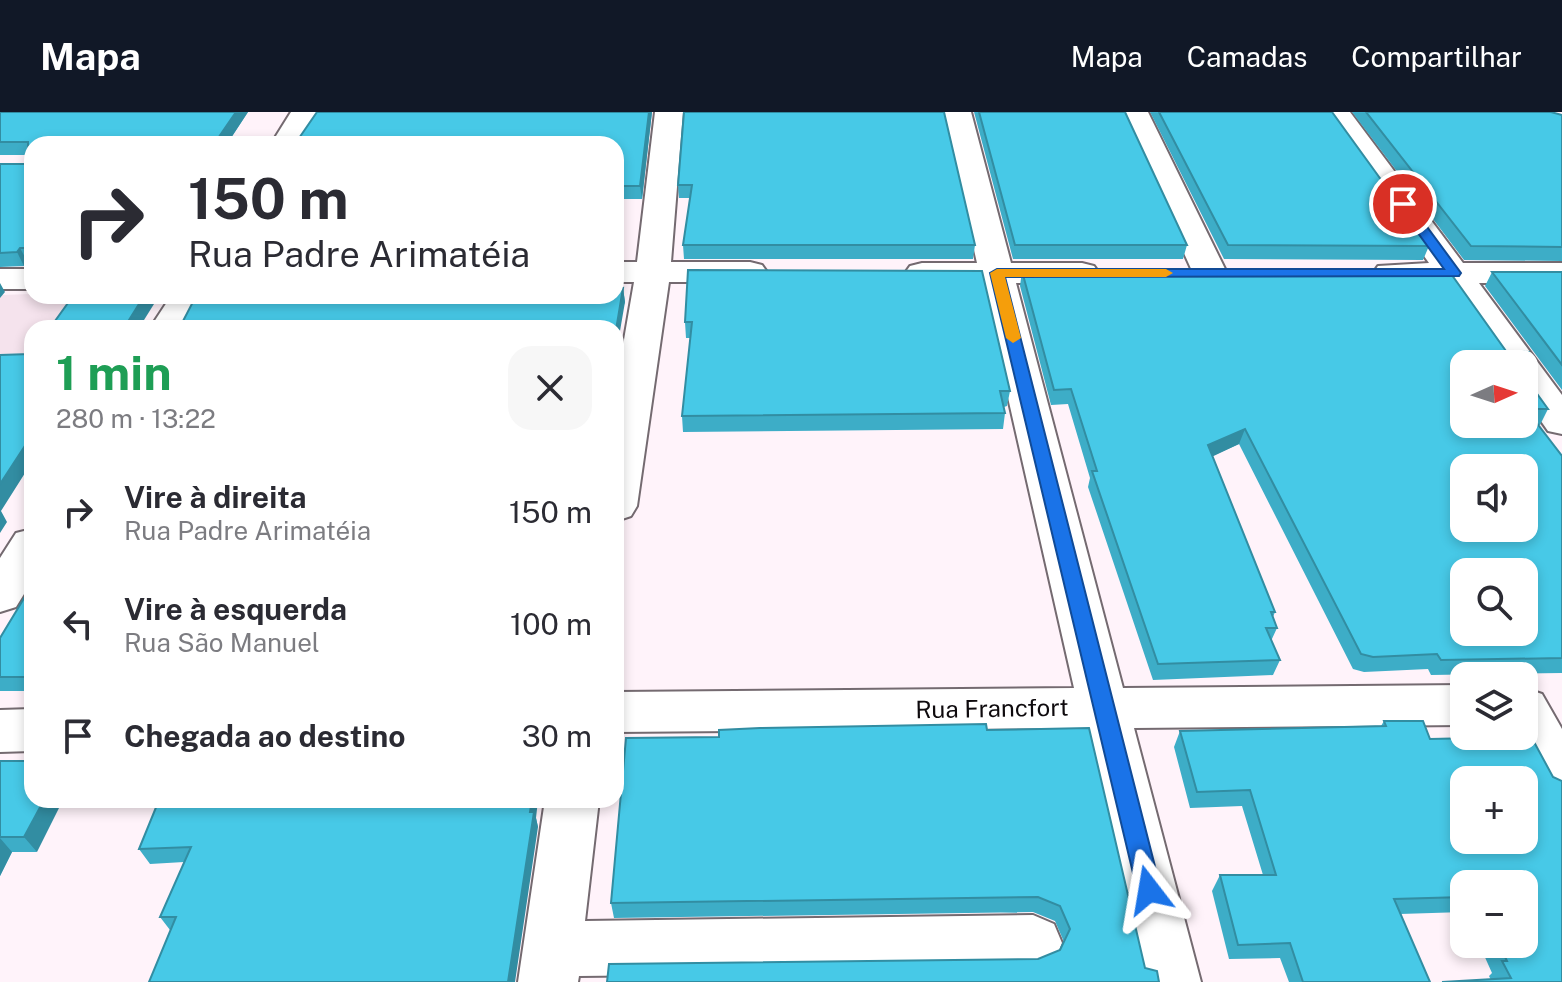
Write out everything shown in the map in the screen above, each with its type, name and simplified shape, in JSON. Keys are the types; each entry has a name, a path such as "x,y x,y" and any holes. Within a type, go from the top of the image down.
{"street":[{"path":"291,136 305,112"},
{"path":"624,455 653,272 669,112"},
{"path":"957,112 1171,982"},
{"path":"1134,112 1210,273"},
{"path":"1336,112 1510,350"},
{"path":"624,272 778,272"},
{"path":"887,273 1119,273"},
{"path":"1363,273 1562,273"},
{"path":"0,279 24,279"},
{"path":"1538,389 1562,422"},
{"path":"0,595 24,557"},
{"path":"1538,705 1562,704"},
{"name":"Rua Francfort","path":"624,712 1450,705"},
{"path":"0,731 24,730"},
{"path":"1538,732 1562,776"},
{"path":"571,808 550,965 1033,943"}],"shaded area":[{"path":"24,294 24,304 70,304 60,320 24,320 24,371 0,372 0,295"}],"building":[{"path":"0,112 236,112 220,136 24,136 24,142 0,142"},
{"path":"317,112 649,112 640,186 624,186 624,136 300,136"},
{"path":"684,112 944,112 975,245 683,245 692,185 678,185"},
{"path":"979,112 1125,112 1187,245 1015,245"},
{"path":"1159,112 1332,112 1429,246 1228,245"},
{"path":"1366,112 1551,112 1562,115 1562,247 1471,246"},
{"path":"0,164 24,164 24,248 17,252 0,253"},
{"path":"688,270 982,271 1010,391 1000,391 1005,413 682,416 692,322 685,322"},
{"path":"1022,271 1449,271 1505,350 1450,350 1450,438 1538,438 1538,425 1562,456 1562,658 1441,660 1437,654 1373,657 1361,654 1245,429 1208,445 1275,612 1271,612 1277,628 1266,628 1280,660 1158,664 1092,471 1097,471 1071,389 1054,390"},
{"path":"1492,272 1562,272 1562,365"},
{"path":"67,304 139,304 129,320 56,320"},
{"path":"192,304 620,304 618,320 184,320"},
{"path":"24,354 24,447 0,484 0,355"},
{"path":"1538,395 1548,409 1538,409"},
{"path":"24,598 24,677 0,677 0,638"},
{"path":"1384,721 1423,721 1430,739 1450,739 1450,750 1538,749 1553,777 1562,781 1562,982 1442,982 1511,978 1502,961 1507,961 1506,958 1538,958 1538,870 1450,870 1450,897 1394,899 1430,982 1303,982 1290,943 1238,945 1220,875 1276,875 1250,790 1197,792 1180,731 1386,726"},
{"path":"986,724 987,730 1089,728 1145,968 1157,971 1159,982 607,982 609,964 1038,959 1060,950 1070,929 1060,906 1038,897 611,903 620,808 624,808 626,738 719,737 719,730"},
{"path":"0,761 24,761 24,808 40,808 24,837 0,837"},
{"path":"156,808 531,808 530,812 534,812 508,982 149,982 176,917 160,917 191,847 139,849"}],"slow traffic":[{"path":"1013,338 997,273 1166,273"}],"route":[{"path":"1149,890 997,273 1454,273 1403,204"}]}
